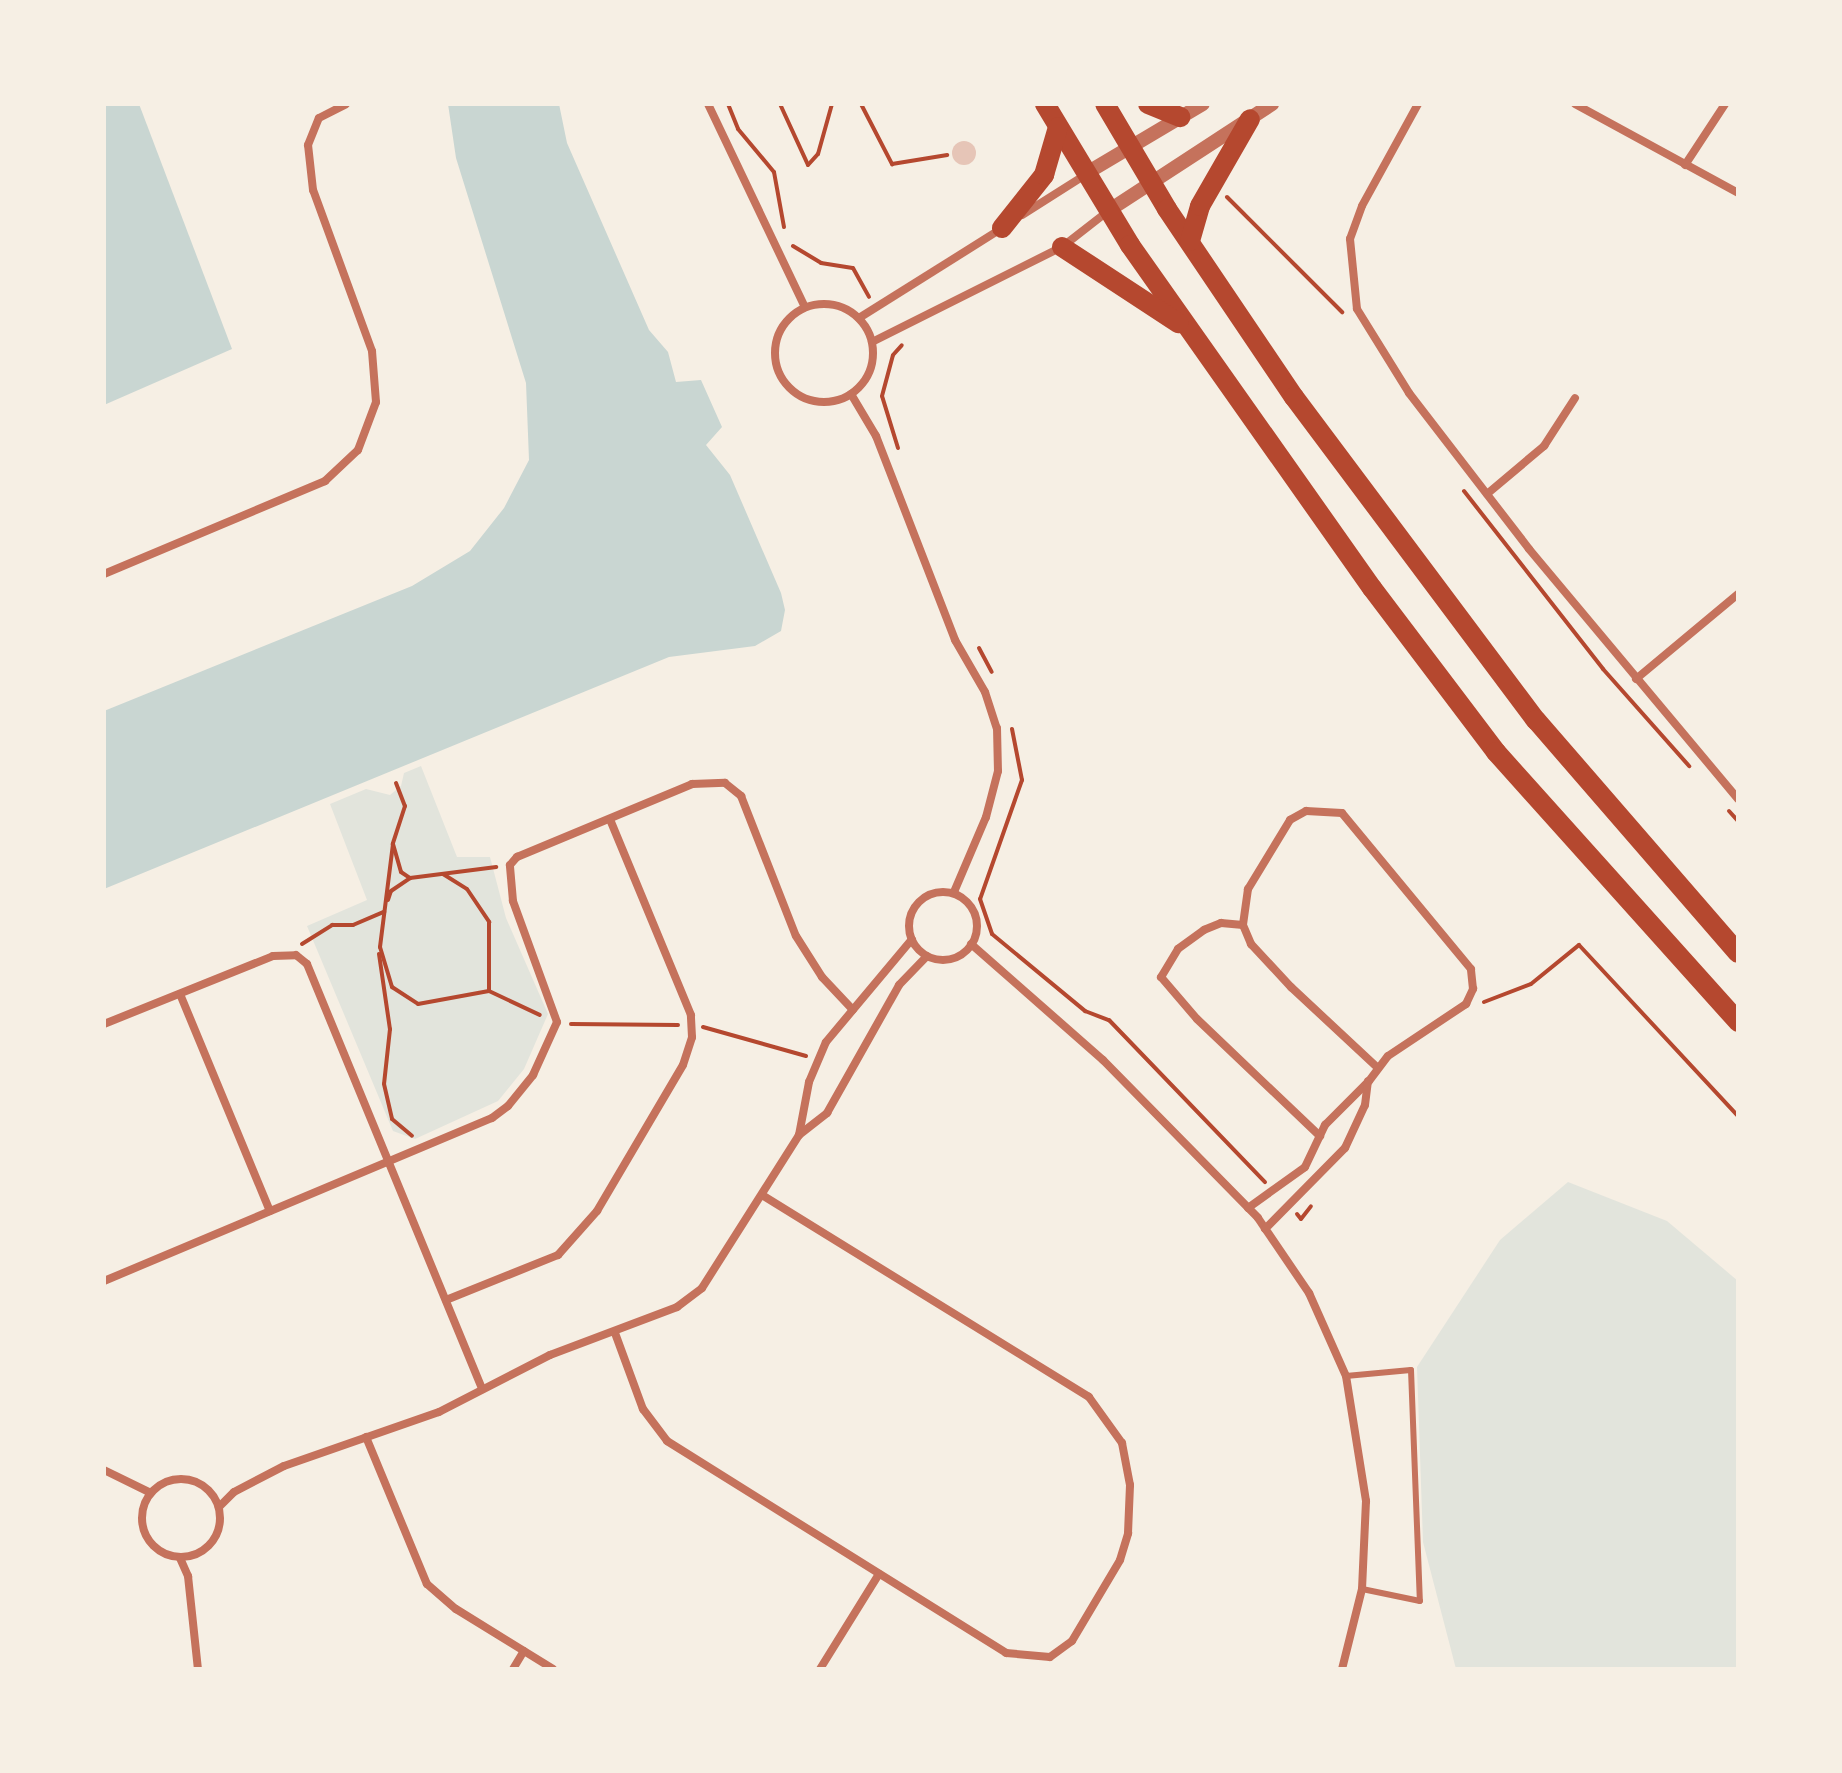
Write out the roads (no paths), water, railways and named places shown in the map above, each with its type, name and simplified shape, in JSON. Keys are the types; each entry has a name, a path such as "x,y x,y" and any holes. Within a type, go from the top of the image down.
{"highway":[{"path":"1045,104 1108,211 1372,588 1496,752 1738,1022"},
{"path":"1105,104 1149,181 1294,397 1536,720 1738,953"},
{"path":"1148,104 1180,117"},
{"path":"1190,241 1200,206 1250,119"},
{"path":"1002,228 1044,175 1058,127"},
{"path":"1062,247 1191,332"}],"street":[{"path":"104,574 325,481 358,450 376,402 372,351 313,190 308,145 319,118 346,104"},
{"path":"708,104 805,307"},
{"path":"859,318 1085,174 1203,104"},
{"path":"872,342 1062,247 1149,181 1272,104"},
{"path":"1418,104 1362,206 1350,239 1357,309 1409,393 1487,494 1636,679 1738,799"},
{"path":"1575,104 1738,193"},
{"path":"1685,165 1725,104"},
{"path":"826,304 859,318 872,342 868,371 851,394 832,402 812,401 793,392 780,376 774,357 777,336 788,319 805,307 826,304"},
{"path":"851,394 876,436 950,628 985,692 997,728 998,771 986,817 954,892"},
{"path":"1487,494 1544,446 1575,398"},
{"path":"1636,679 1738,594"},
{"path":"104,1281 492,1118 508,1106 551,1042 555,1009 513,901 510,865 517,857 692,784 725,783 741,796 796,936 822,977 853,1010"},
{"path":"1248,1208 1294,1179 1320,1136 1378,1068 1466,1004 1473,989 1471,969 1342,813 1323,808 1290,820 1248,889 1243,925 1251,944 1291,987 1378,1068"},
{"path":"446,1300 558,1255 597,1211 683,1065 692,1026 610,819"},
{"path":"954,892 974,913 971,944 957,957 927,956 912,939 910,917 920,900 954,892"},
{"path":"1243,925 1221,923 1204,930 1178,949 1161,977 1197,1019 1320,1136"},
{"path":"219,1507 206,1487 183,1478 151,1493 142,1516 148,1540 157,1550 180,1558 204,1551 213,1542 219,1507 234,1492 284,1466 439,1412 550,1355 615,1333 677,1307 702,1288 799,1135 819,1060 853,1010 912,939"},
{"path":"971,944 1103,1060 1248,1208 1309,1293 1346,1376 1366,1501 1362,1589 1342,1669"},
{"path":"104,1024 273,956 296,955 307,964 391,1161 482,1389"},
{"path":"799,1135 827,1113 883,1008 927,956"},
{"path":"180,994 270,1211"},
{"path":"1265,1229 1345,1148 1365,1105 1369,1081"},
{"path":"615,1333 643,1409 667,1441 1006,1653 1050,1657 1072,1641 1120,1560 1128,1533 1130,1485 1122,1443 1089,1397 763,1196"},
{"path":"366,1437 427,1584 456,1609 553,1669"},
{"path":"104,1470 151,1493"},
{"path":"180,1558 188,1576 198,1669"},
{"path":"820,1669 879,1574"},
{"path":"513,1669 524,1651"}],"lane":[{"path":"1346,1376 1411,1370 1420,1601 1362,1589"}]}
